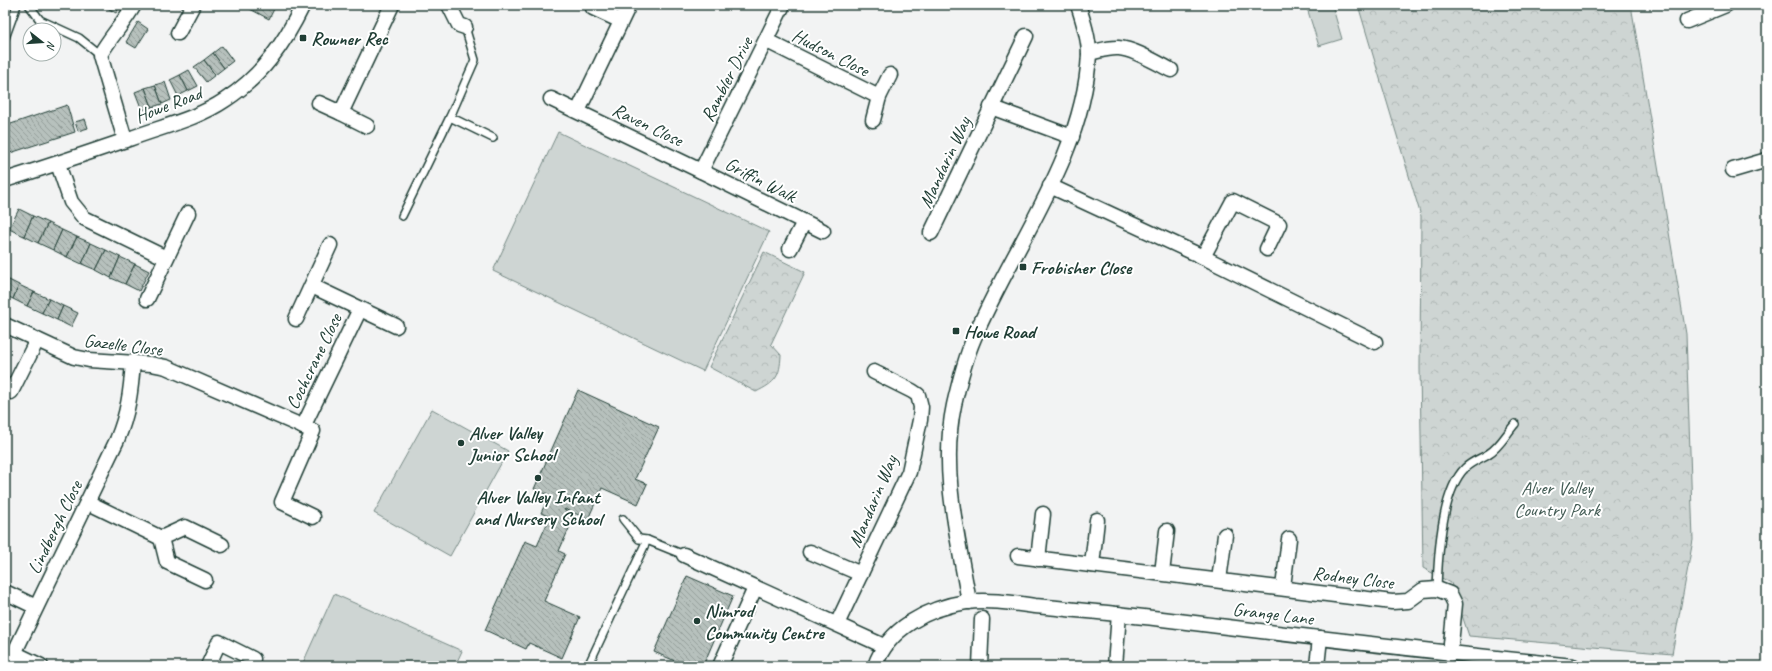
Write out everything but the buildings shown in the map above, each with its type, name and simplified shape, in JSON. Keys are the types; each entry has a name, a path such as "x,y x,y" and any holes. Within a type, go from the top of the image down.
{"street":[{"path":"125,140 100,55 110,37 125,21 134,5"},
{"path":"178,33 193,5"},
{"name":"Howe Road","path":"5,180 58,164 194,116 225,100 250,81 274,56 289,33 303,5"},
{"path":"341,113 392,5"},
{"path":"449,5 459,25 465,26"},
{"path":"578,111 629,5"},
{"name":"Rambler Drive","path":"701,170 784,5"},
{"path":"968,602 950,491 949,455 954,406 961,376 973,339 1050,186 1072,137 1084,95 1089,53 1084,22 1078,5"},
{"path":"1687,21 1726,5"},
{"path":"593,8 621,21"},
{"name":"Mandarin Way","path":"931,234 1026,36"},
{"name":"Hudson Close","path":"766,41 879,97"},
{"path":"1089,53 1109,48 1121,48 1171,70"},
{"name":"Hudson Close","path":"873,120 879,97 890,75"},
{"name":"Raven Close","path":"551,100 578,111 701,170"},
{"path":"319,103 367,126"},
{"name":"Mandarin Way","path":"991,107 1072,137"},
{"path":"1733,170 1767,160"},
{"path":"58,164 71,202 84,218 166,258"},
{"name":"Griffin Walk","path":"701,170 823,231"},
{"path":"1050,186 1203,257 1375,342"},
{"path":"1203,257 1234,201 1279,224 1267,249"},
{"path":"148,299 188,212"},
{"name":"Griffin Walk","path":"790,249 804,222"},
{"name":"Cochcrane Close","path":"296,319 330,245"},
{"name":"Cochcrane Close","path":"312,286 396,326"},
{"name":"Cochcrane Close","path":"313,517 282,502 313,431 303,427 360,309"},
{"name":"Gazelle Close","path":"5,325 74,357 89,360 134,362 166,368 303,427"},
{"path":"11,392 37,340"},
{"name":"Lindbergh Close","path":"8,666 117,440 127,412 134,362"},
{"name":"Mandarin Way","path":"837,624 909,472 920,420 921,407 918,395 874,372"},
{"path":"87,502 161,538 185,528 222,545"},
{"path":"1038,559 1043,514"},
{"path":"1092,565 1097,520"},
{"path":"1162,573 1167,531"},
{"path":"1219,580 1226,534"},
{"path":"161,538 167,562 205,580"},
{"name":"Rodney Close","path":"1282,587 1289,539"},
{"name":"Mandarin Way","path":"810,552 860,574"},
{"path":"684,555 884,646 874,666"},
{"name":"Rodney Close","path":"1018,556 1282,587 1392,602 1408,601 1423,590 1437,589"},
{"path":"720,666 755,588"},
{"path":"1437,589 1450,594 1455,604 1450,654"},
{"path":"5,592 36,607"},
{"name":"Grange Lane","path":"884,646 907,625 926,613 945,606 968,602 997,602 1119,614 1525,664 1573,666"},
{"path":"1115,666 1119,614"},
{"path":"980,666 982,619"},
{"path":"1317,666 1320,638"},
{"path":"208,666 219,642 253,659"},
{"path":"14,653 42,666"}],"lane":[{"path":"5,38 17,5"},
{"path":"29,5 40,20 78,38 100,55"},
{"path":"402,216 450,117 475,60 465,26"},
{"path":"450,117 494,138"},
{"path":"1437,589 1438,555 1443,519 1453,487 1464,469 1475,460 1489,454 1515,424"},
{"path":"623,519 639,539 647,540 684,555"},
{"path":"588,666 647,540"}],"green space":[{"path":"1306,5 1332,5 1342,39 1319,46"},
{"name":"Alver Valley Country Park","path":"1358,5 1631,5 1686,334 1693,540 1672,654 1469,636 1451,583 1423,568 1420,368 1421,216"},
{"path":"558,132 769,232 703,371 493,271"},
{"path":"764,252 805,272 771,344 781,355 778,374 772,382 756,392 709,367"},
{"path":"432,409 508,451 450,556 374,513"},
{"path":"334,594 462,651 455,666 302,665"}],"place":[{"name":"Rowner Rec","path":"303,38"},
{"name":"Frobisher Close","path":"1023,267"},
{"name":"Howe Road","path":"956,331"},
{"name":"Alver Valley Junior School","path":"461,443"},
{"name":"Alver Valley Infant and Nursery School","path":"538,478"},
{"name":"Nimrod Community Centre","path":"697,621"}]}
